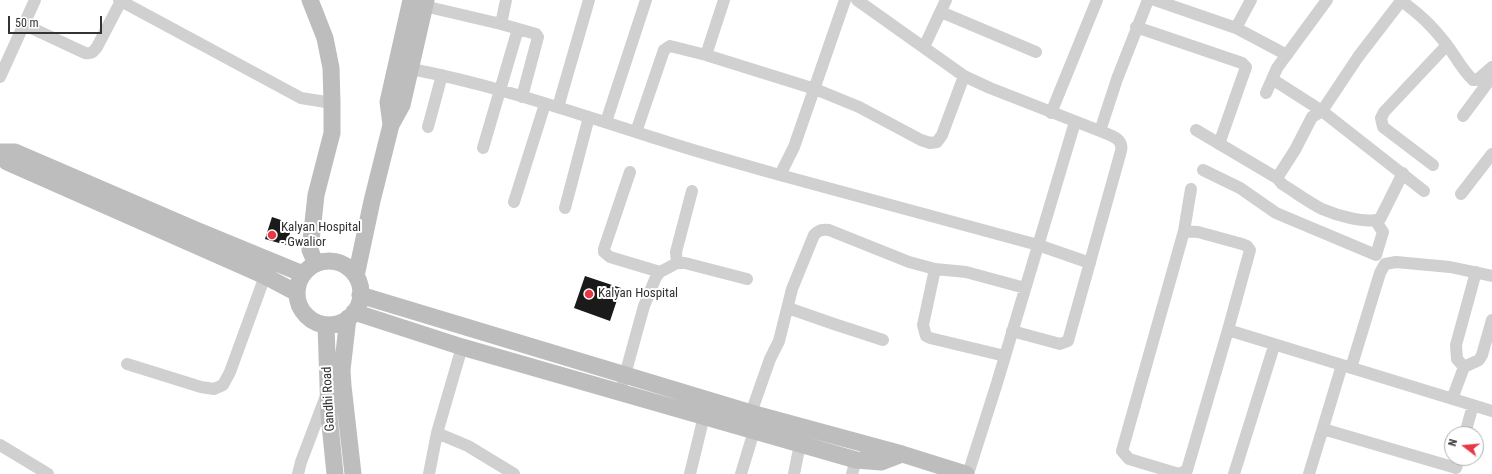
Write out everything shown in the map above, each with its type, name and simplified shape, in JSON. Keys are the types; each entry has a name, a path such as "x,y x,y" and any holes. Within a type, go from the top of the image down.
{"main road":[{"path":"309,269 316,195 332,133 331,68 325,38 310,0"},
{"path":"356,276 372,201 391,125 402,105 410,68 420,2"},
{"path":"391,125 388,102 420,2"},
{"path":"0,153 15,152 196,230 309,269"},
{"path":"0,153 7,162 265,276 297,293"},
{"path":"353,474 335,388 342,370 351,315 358,304 360,285 356,276 350,269 333,261 324,261 309,269 299,283 297,293 298,302 303,311 309,318 317,322 326,325 334,324 351,315 800,444 854,467 881,462 902,454"},
{"path":"360,295 751,413 902,454 967,474"},
{"name":"Gandhi Road","path":"326,325 335,388 329,415 336,474"}],"street":[{"path":"0,77 35,0"},
{"path":"501,24 506,0"},
{"path":"558,107 589,0"},
{"path":"606,122 646,0"},
{"path":"706,55 724,0"},
{"path":"780,175 794,147 845,0"},
{"path":"924,47 946,0"},
{"path":"1051,113 1097,0"},
{"path":"1100,131 1136,27 1148,0"},
{"path":"1155,0 1236,28 1286,55"},
{"path":"1236,28 1250,0"},
{"path":"1266,93 1277,68 1327,0"},
{"path":"23,24 90,54 93,53 97,47 120,1 300,98 332,103"},
{"path":"861,1 964,76 1051,113 1120,140 1122,147 1068,341 1060,344 1012,331"},
{"path":"420,2 536,34 538,37 522,97"},
{"path":"1277,178 1295,150 1312,117 1322,111 1358,57 1407,2 1425,19 1447,45 1464,71 1472,80 1477,80 1492,67"},
{"path":"941,12 1036,52"},
{"path":"1136,27 1242,63 1246,67 1218,144"},
{"path":"483,148 518,29"},
{"path":"1433,165 1383,127 1381,118 1384,112 1447,45"},
{"path":"636,132 664,50 670,46 706,55 815,89 860,107 930,143 937,142 942,135 964,76"},
{"path":"410,68 442,75 558,107 780,175 1038,245 1090,263"},
{"path":"428,127 442,75"},
{"path":"1463,116 1492,77"},
{"path":"1272,80 1322,111 1424,191"},
{"path":"514,202 545,104"},
{"path":"565,208 589,117"},
{"path":"967,474 1005,356 1075,122"},
{"path":"1196,130 1277,178 1282,184 1321,209 1363,220 1375,220 1380,218 1403,174"},
{"path":"1461,194 1492,154"},
{"path":"1203,170 1240,188 1276,213 1376,255 1383,232 1375,220"},
{"path":"630,172 604,252 610,257 660,272"},
{"path":"1184,231 1198,232 1242,244 1247,246 1250,250 1187,470 1182,474 1179,474 1129,460 1122,451 1122,446 1184,231 1191,189"},
{"path":"677,263 676,252 692,191"},
{"path":"751,413 770,359 779,341 792,288 814,235 818,230 829,230 909,262 935,269 966,272 1025,288"},
{"path":"1308,474 1380,272 1385,264 1396,262 1450,267 1492,276"},
{"path":"620,392 626,375 644,306 656,277 660,272 677,263 685,263 747,279"},
{"path":"935,269 923,325 926,336 1005,356"},
{"path":"1464,367 1457,359 1456,345 1476,272"},
{"path":"127,364 201,387 214,389 223,385 230,372 265,276"},
{"path":"788,308 883,340"},
{"path":"1452,399 1464,367 1479,360 1482,355 1492,320"},
{"path":"1228,330 1274,346 1346,366 1492,411"},
{"path":"1234,474 1274,346"},
{"path":"429,474 437,433 462,347"},
{"path":"298,474 301,462 335,388"},
{"path":"1467,426 1473,405"},
{"path":"690,474 704,416"},
{"path":"1323,429 1456,467"},
{"path":"741,474 754,431"},
{"path":"437,433 468,446 514,474"},
{"path":"794,474 800,444"},
{"path":"0,445 48,474"}],"building":[{"path":"272,217 293,224 286,245 265,239"},
{"path":"585,276 621,288 610,321 574,308"}],"place":[{"name":"Kalyan Hospital - Gwalior","path":"272,235"},
{"name":"Kalyan Hospital","path":"589,294"}]}
